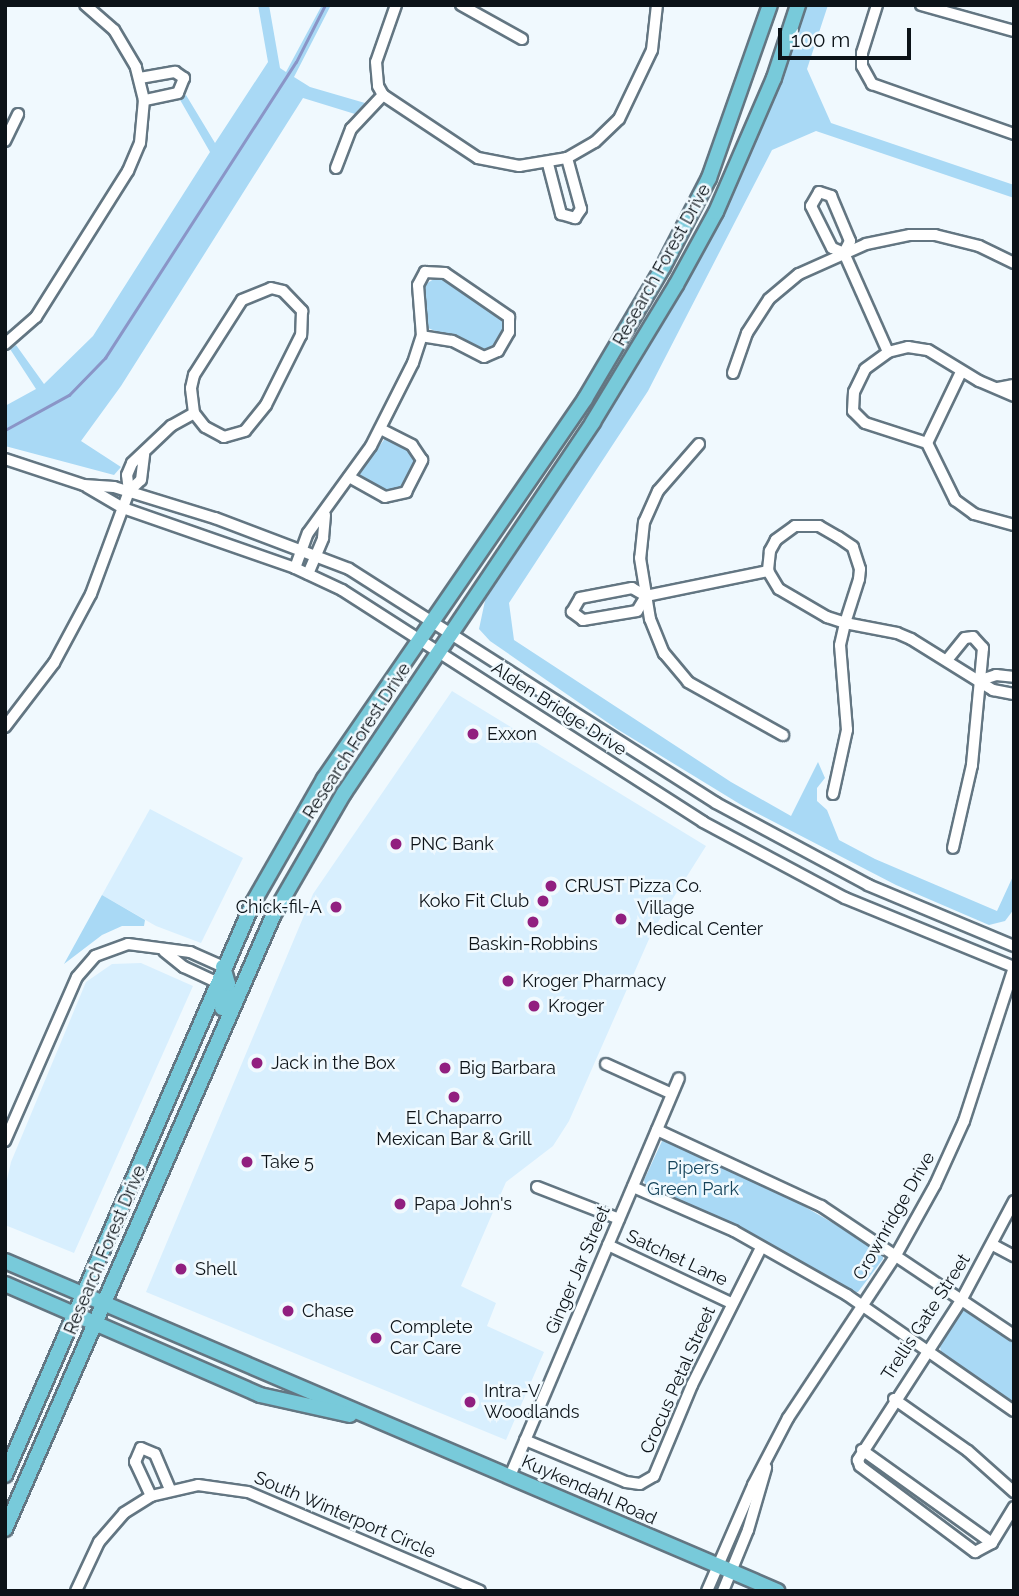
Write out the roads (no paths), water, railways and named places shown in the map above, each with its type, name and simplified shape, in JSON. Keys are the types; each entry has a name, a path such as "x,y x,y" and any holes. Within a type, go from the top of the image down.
{"main road":[{"name":"Research Forest Drive","path":"5,1475 216,982 246,918 324,779 429,620 584,399 663,267 709,178 771,5"},
{"name":"Research Forest Drive","path":"5,1528 237,993 306,856 621,379 699,245 774,78 798,5"},
{"path":"237,993 233,969 246,933 246,918"},
{"path":"217,1040 216,1022 228,984 223,967"},
{"name":"Kuykendahl Road","path":"5,1261 777,1591"},
{"name":"Kuykendahl Road","path":"5,1284 260,1395 386,1423"}],"street":[{"path":"5,344 36,317 128,172 142,134 144,100 140,78 123,42 85,5"},
{"path":"396,5 376,62 378,86 383,95 478,158 519,166 548,164 567,158 595,142 626,109 652,50 657,5"},
{"path":"461,5 522,39"},
{"path":"877,5 862,53 862,66 872,84 1014,134"},
{"path":"921,5 1014,31"},
{"path":"140,78 175,72 184,78 178,93 144,100"},
{"path":"336,168 351,129 383,95"},
{"path":"5,141 18,114"},
{"path":"548,164 561,214 575,218 581,209 567,158"},
{"path":"844,253 850,241 831,196 819,192 811,206 832,248 844,253 888,352"},
{"path":"733,373 747,333 769,299 799,274 844,253 888,238 935,235 979,246 1014,263"},
{"path":"295,568 308,533 325,515 382,429 422,336 418,285 425,272 445,272 504,311 510,324 498,351 484,357 452,341 422,336"},
{"path":"271,288 295,300 304,321 295,352 277,388 245,431 224,437 205,427 194,413 191,388 194,375 242,300 271,288"},
{"path":"1014,396 961,372 928,350 908,347 888,352 865,369 854,392 853,411 864,423 927,443 955,500 974,514 1014,525"},
{"path":"927,443 961,372"},
{"path":"998,388 1014,385"},
{"path":"5,727 71,635 129,491 141,480 144,454 170,426 194,413"},
{"path":"349,477 384,497 406,492 422,460 412,445 382,429"},
{"path":"699,444 658,491 644,522 640,558 646,596 664,653 688,682 783,735"},
{"name":"Alden Bridge Drive","path":"5,459 84,485 129,491 317,554 429,620 780,840 868,885 1014,946"},
{"name":"Alden Bridge Drive","path":"84,485 123,508 309,574 418,637 703,822 845,898 1014,967"},
{"path":"309,574 317,554 325,515"},
{"path":"833,794 845,747 840,663 845,622 860,569 853,547 838,537 819,526 795,526 776,540 768,571 779,589 812,610 845,622 897,633 981,680 993,690 1014,694"},
{"path":"646,596 637,611 583,620 572,612 580,598 632,588 646,596 768,571"},
{"path":"947,660 965,638 979,641 984,649 972,765 953,848"},
{"path":"981,680 996,675 1014,677"},
{"path":"5,1141 87,963 110,949 128,944 190,953 223,967"},
{"path":"164,951 184,967 216,982"},
{"name":"Crownridge Drive","path":"707,1591 724,1569 767,1464 796,1406 896,1255 964,1121 1014,967"},
{"path":"606,1065 672,1094"},
{"name":"Ginger Jar Street","path":"510,1476 679,1078"},
{"path":"657,1130 821,1206 1014,1335"},
{"path":"537,1187 619,1219"},
{"path":"633,1187 761,1248 862,1306 928,1349 1014,1411"},
{"name":"Trellis Gate Street","path":"862,1450 962,1299 1014,1201"},
{"name":"Satchet Lane","path":"608,1245 732,1304"},
{"path":"993,1245 1014,1256"},
{"name":"Crocus Petal Street","path":"525,1440 626,1482 640,1484 654,1476 732,1304 761,1248"},
{"path":"894,1399 968,1451 1014,1492"},
{"path":"151,1496 135,1462 141,1448 155,1454 170,1489"},
{"path":"992,1543 862,1450 860,1466 975,1552 992,1543 1014,1507"},
{"name":"South Winterport Circle","path":"76,1591 105,1532 124,1513 151,1496 170,1489 211,1485 248,1492 480,1591"},
{"name":"Crownridge Drive","path":"723,1591 724,1569"}],"waterway":[{"path":"5,430 69,395 105,358 296,62 325,5"}],"place":[{"name":"Exxon","path":"473,734"},
{"name":"PNC Bank","path":"396,844"},
{"name":"CRUST Pizza Co.","path":"551,886"},
{"name":"Koko Fit Club","path":"543,901"},
{"name":"Chick-fil-A","path":"336,907"},
{"name":"Village Medical Center","path":"621,919"},
{"name":"Baskin-Robbins","path":"533,922"},
{"name":"Kroger Pharmacy","path":"508,981"},
{"name":"Kroger","path":"534,1006"},
{"name":"Jack in the Box","path":"257,1063"},
{"name":"Big Barbara","path":"445,1068"},
{"name":"El Chaparro Mexican Bar & Grill","path":"454,1097"},
{"name":"Take 5","path":"247,1162"},
{"name":"Papa John's","path":"400,1204"},
{"name":"Shell","path":"181,1269"},
{"name":"Chase","path":"288,1311"},
{"name":"Complete Car Care","path":"376,1338"},
{"name":"Intra-V Woodlands","path":"470,1402"}],"park label":[{"name":"Pipers Green Park","path":"693,1179"}]}
